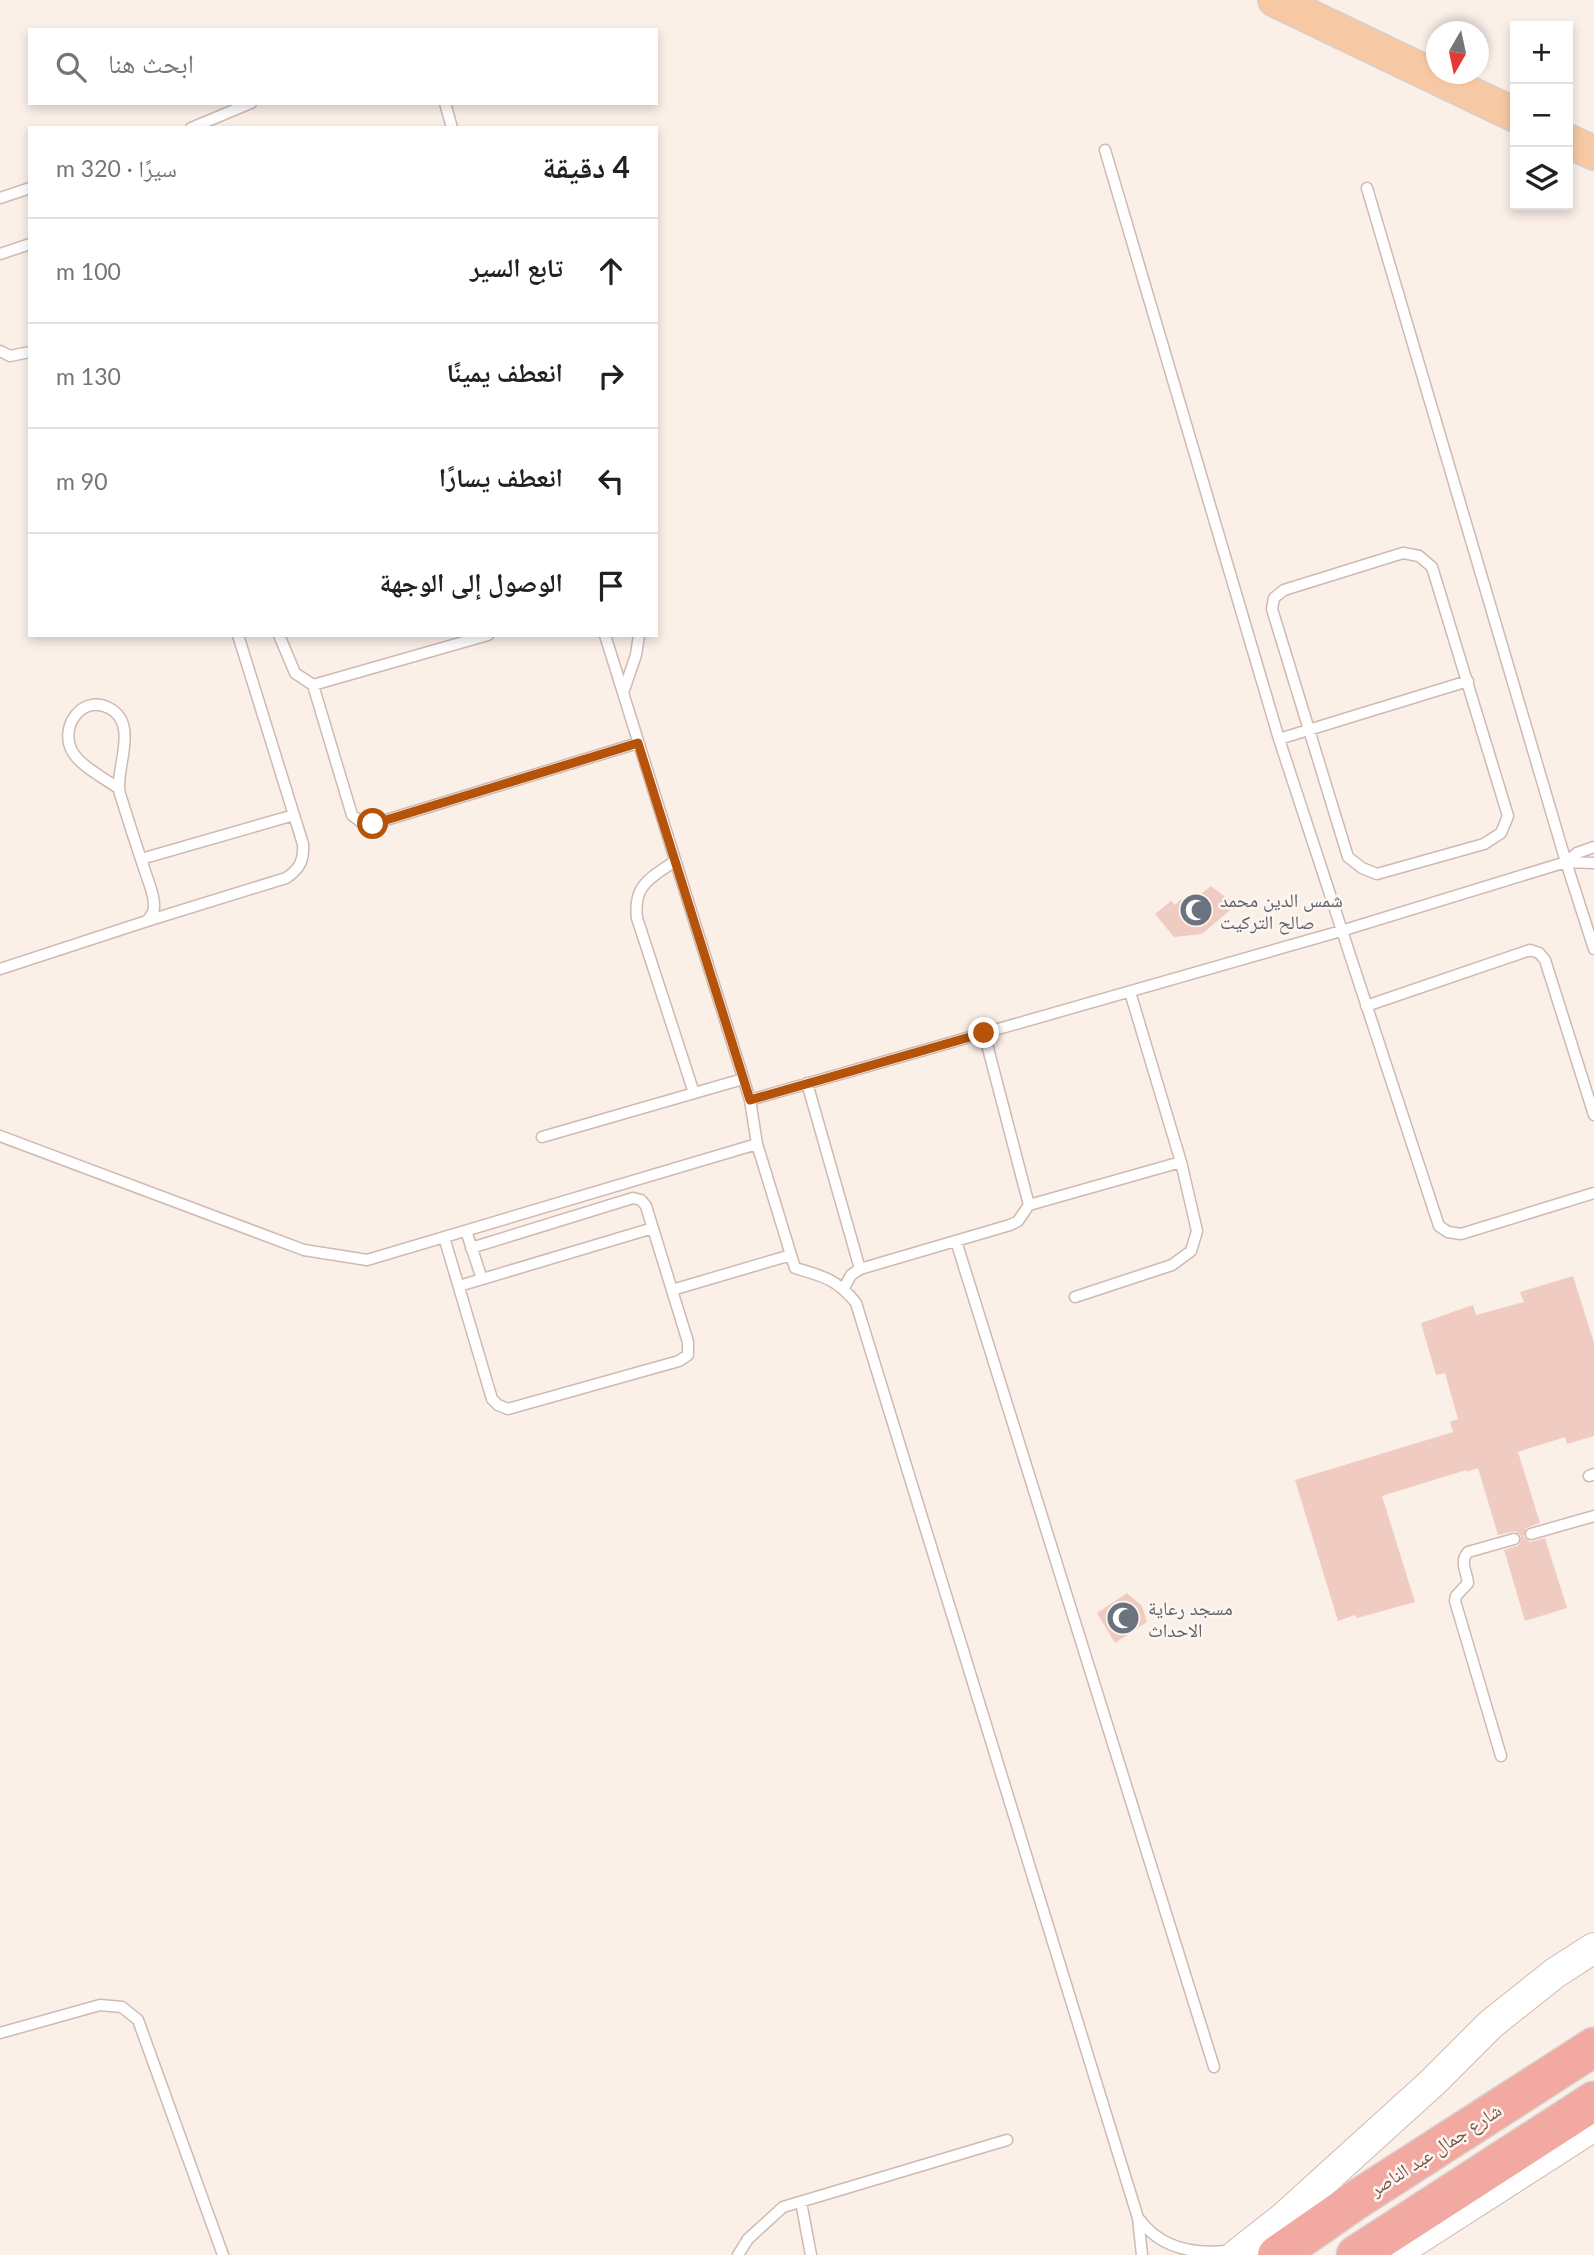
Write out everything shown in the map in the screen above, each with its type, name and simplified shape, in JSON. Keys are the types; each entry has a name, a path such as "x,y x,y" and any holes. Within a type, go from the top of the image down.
{"highway":[{"name":"شارع جمال عبد الناصر","path":"1255,2251 1367,2193 1594,2047"},
{"path":"1356,2255 1594,2101"}],"main road":[{"path":"1275,0 1510,114"},
{"path":"1573,143 1594,153"},
{"path":"1255,2251 1283,2218 1433,2082 1491,2024 1555,1973 1594,1948"},
{"path":"1393,2255 1594,2126"}],"lane":[{"path":"196,126 246,105"},
{"path":"446,105 451,126"},
{"path":"1105,150 1279,739 1439,1226 1448,1232 1461,1234 1594,1193"},
{"path":"1367,188 1594,949"},
{"path":"0,198 28,189"},
{"path":"0,254 28,245"},
{"path":"0,351 10,356 28,352"},
{"path":"1403,553 1419,556 1432,567 1508,816 1501,833 1484,844 1377,874 1362,868 1348,857 1309,731 1272,608 1274,598 1284,590 1403,553"},
{"path":"0,970 286,878 296,872 303,853 294,815 239,637"},
{"path":"280,637 295,673 313,685 352,815 361,822 373,824 638,743"},
{"path":"313,685 481,637"},
{"path":"605,637 750,1100 757,1144 795,1268 823,1276 844,1288 856,1303 1138,2218 1142,2255"},
{"path":"622,693 636,654 639,637"},
{"path":"1279,739 1468,681"},
{"path":"118,788 78,759 71,750 68,737 72,718 89,706 110,708 122,722 124,753 118,788 154,903 153,913 147,921"},
{"path":"141,859 294,815"},
{"path":"1566,862 1577,853 1594,847"},
{"path":"675,861 644,883 639,890 636,918 694,1093"},
{"path":"750,1100 1341,931 1566,862 1594,863"},
{"path":"1366,1006 1530,950 1539,953 1545,960 1594,1115"},
{"path":"1075,1297 1172,1265 1191,1251 1197,1231 1181,1162 1130,992"},
{"path":"984,1033 1029,1205"},
{"path":"542,1137 743,1079"},
{"path":"807,1083 860,1269"},
{"path":"0,1136 304,1250 367,1260 757,1144"},
{"path":"844,1288 851,1275 860,1269 1010,1225 1018,1221 1029,1205 1181,1162"},
{"path":"444,1237 492,1399 498,1405 508,1409 679,1361 688,1355 688,1342 646,1206 641,1200 632,1198 471,1248"},
{"path":"459,1286 653,1228"},
{"path":"466,1231 482,1279"},
{"path":"956,1241 1214,2067"},
{"path":"672,1290 791,1255"},
{"path":"1531,1534 1594,1516"},
{"path":"1501,1756 1455,1601 1468,1583 1465,1556 1473,1550 1514,1539"},
{"path":"0,2033 100,2005 122,2007 138,2020 223,2255"},
{"path":"738,2255 748,2239 783,2207 1007,2140"},
{"path":"801,2202 811,2255"},
{"path":"1138,2218 1160,2241 1188,2253 1255,2251"}],"building":[{"name":"شمس الدين محمد صالح التركيت","path":"1211,886 1236,905 1202,934 1174,937 1155,914 1171,901 1175,905 1181,899 1186,906"},
{"path":"1573,1276 1594,1343 1594,1436 1567,1444 1565,1437 1518,1452 1540,1523 1526,1528 1524,1537 1530,1542 1545,1538 1567,1608 1525,1621 1504,1550 1519,1545 1521,1536 1515,1531 1498,1535 1478,1468 1382,1496 1415,1602 1338,1621 1295,1480 1453,1432 1450,1422 1458,1419 1445,1373 1436,1375 1421,1323 1473,1305 1476,1315 1524,1302 1520,1292"},
{"name":"مسجد رعاية الاحداث","path":"1127,1593 1142,1606 1147,1622 1115,1643 1097,1613"}],"place":[{"name":"شمس الدين محمد صالح التركيت","path":"1196,910"},
{"name":"مسجد رعاية الاحداث","path":"1123,1618"}],"route":[{"path":"373,824 638,743 750,1100 984,1033"}]}
